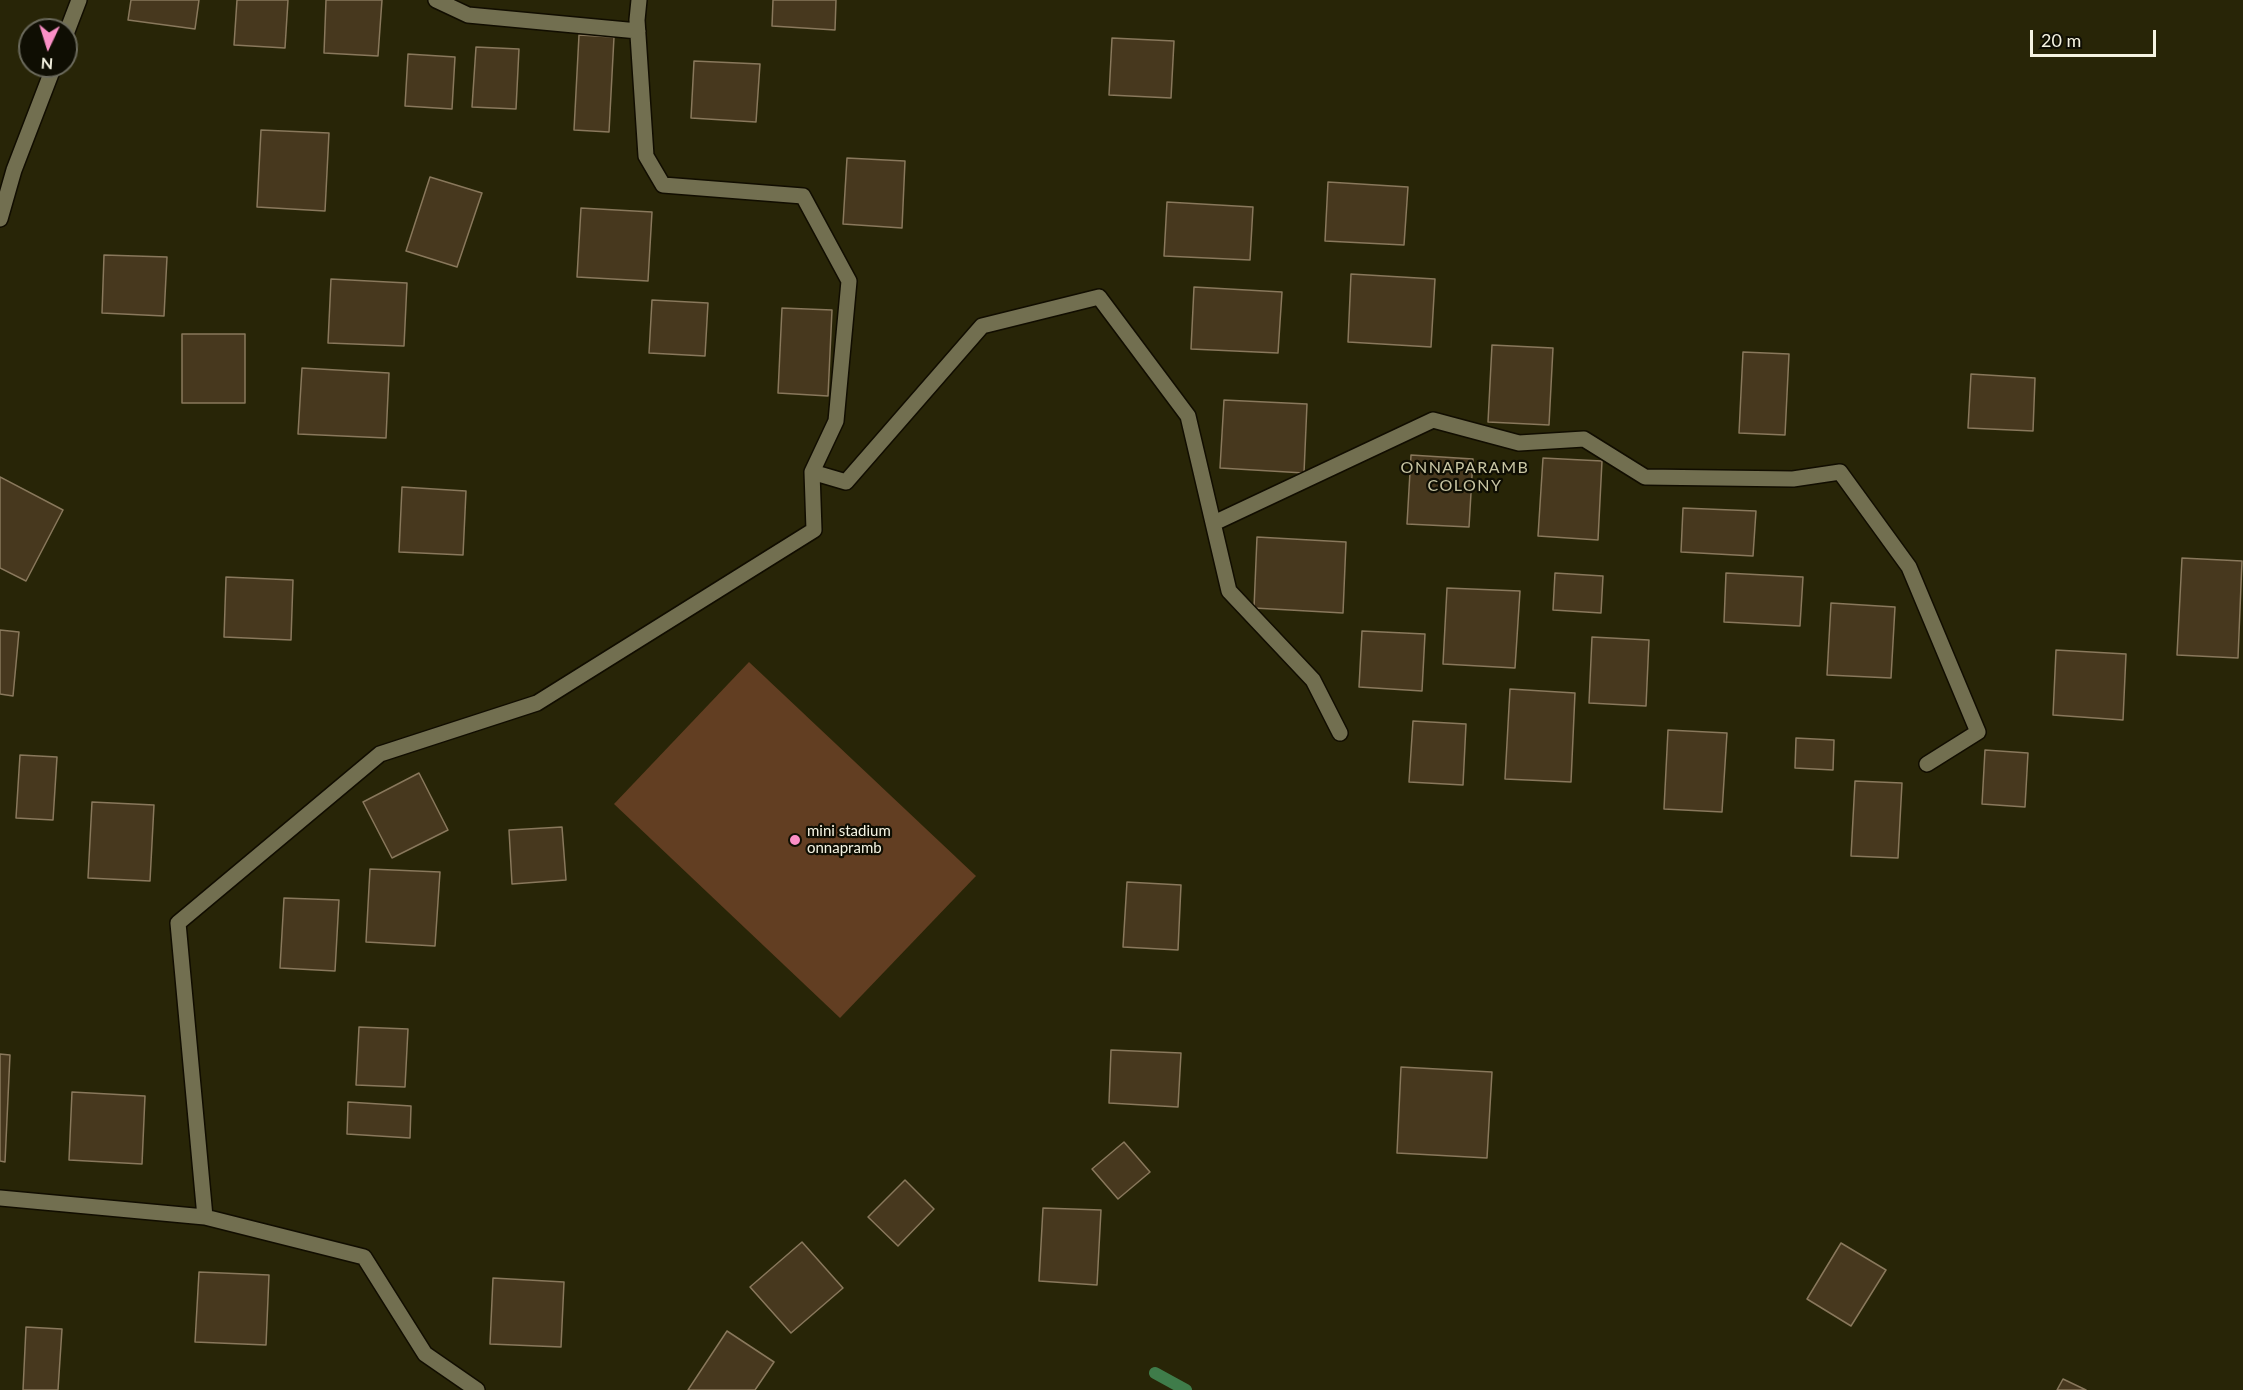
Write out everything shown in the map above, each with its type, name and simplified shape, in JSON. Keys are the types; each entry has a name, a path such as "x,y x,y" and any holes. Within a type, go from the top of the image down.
{"street":[{"path":"72,18 79,0"},
{"path":"436,0 468,15 638,31"},
{"path":"205,1217 178,923 380,754 537,703 814,530 812,472 836,421 849,281 803,196 663,184 646,156 638,31 639,0"},
{"path":"0,219 4,192 49,78"},
{"path":"812,472 846,482 982,326 1099,297 1188,416 1229,591 1313,680 1340,733"},
{"path":"1214,523 1433,420 1519,443 1584,439 1645,477 1793,479 1840,472 1909,567 1978,732 1927,764"},
{"path":"0,1198 205,1217 364,1257 424,1354 477,1390"}],"shaded area":[{"name":"mini stadium onnapramb","path":"749,662 976,876 840,1018 614,804"}],"building":[{"path":"131,0 199,0 195,29 128,20"},
{"path":"237,0 288,0 285,48 234,45"},
{"path":"326,0 382,0 378,56 324,53"},
{"path":"773,0 836,0 835,30 772,26"},
{"path":"579,35 614,37 609,132 574,130"},
{"path":"1112,38 1174,41 1171,98 1109,95"},
{"path":"476,47 519,49 516,109 472,107"},
{"path":"408,54 455,57 452,109 405,106"},
{"path":"694,61 760,64 756,122 691,118"},
{"path":"261,130 329,133 325,211 257,207"},
{"path":"847,158 905,161 902,228 843,224"},
{"path":"430,177 482,193 457,267 406,251"},
{"path":"1328,182 1408,187 1404,245 1325,241"},
{"path":"1167,202 1253,207 1250,260 1164,256"},
{"path":"581,208 652,212 648,281 577,277"},
{"path":"104,255 167,257 164,316 102,313"},
{"path":"1351,274 1435,279 1431,347 1348,342"},
{"path":"331,279 407,283 404,346 328,343"},
{"path":"1194,287 1282,292 1278,353 1191,349"},
{"path":"652,300 708,303 705,356 649,353"},
{"path":"782,308 832,310 828,396 778,393"},
{"path":"182,334 245,334 245,403 182,403"},
{"path":"1492,345 1553,348 1549,425 1488,422"},
{"path":"1743,352 1789,354 1785,435 1739,433"},
{"path":"302,368 389,373 386,438 298,434"},
{"path":"1971,374 2035,378 2033,431 1968,428"},
{"path":"1224,400 1307,404 1304,473 1220,468"},
{"path":"1411,455 1473,459 1469,527 1407,524"},
{"path":"1543,458 1602,461 1598,540 1538,536"},
{"path":"0,477 63,510 26,581 0,568"},
{"path":"402,487 466,491 463,555 399,552"},
{"path":"1683,508 1756,511 1753,556 1681,552"},
{"path":"1257,537 1346,542 1343,613 1254,608"},
{"path":"2182,558 2242,561 2238,658 2177,655"},
{"path":"1555,573 1603,576 1601,613 1553,610"},
{"path":"1726,573 1803,577 1800,626 1724,622"},
{"path":"226,577 293,580 291,640 224,637"},
{"path":"1447,588 1520,591 1515,668 1443,664"},
{"path":"1831,603 1895,607 1891,678 1827,675"},
{"path":"0,630 19,632 13,696 0,694"},
{"path":"1362,631 1425,634 1422,691 1359,687"},
{"path":"1592,637 1649,640 1646,706 1589,703"},
{"path":"2056,650 2126,654 2123,720 2053,715"},
{"path":"1510,689 1575,693 1571,782 1505,779"},
{"path":"1413,721 1466,724 1463,785 1409,782"},
{"path":"1668,730 1727,733 1722,812 1664,809"},
{"path":"1796,738 1834,740 1833,770 1795,768"},
{"path":"1985,750 2028,753 2025,807 1982,804"},
{"path":"20,755 57,757 53,820 16,818"},
{"path":"419,773 448,830 392,858 363,802"},
{"path":"1855,781 1902,783 1898,858 1851,856"},
{"path":"92,802 154,805 150,881 88,878"},
{"path":"562,827 566,880 512,884 509,830"},
{"path":"370,869 440,872 435,946 366,942"},
{"path":"1127,882 1181,885 1178,950 1123,947"},
{"path":"284,898 339,900 335,971 280,968"},
{"path":"359,1027 408,1029 405,1087 356,1085"},
{"path":"1111,1050 1181,1053 1178,1107 1109,1103"},
{"path":"0,1054 10,1055 5,1162 0,1161"},
{"path":"1401,1067 1492,1072 1487,1158 1397,1153"},
{"path":"72,1092 145,1096 142,1164 69,1160"},
{"path":"348,1102 411,1106 410,1138 347,1134"},
{"path":"1124,1142 1150,1172 1118,1199 1092,1169"},
{"path":"905,1180 934,1209 898,1246 868,1217"},
{"path":"1043,1208 1101,1210 1097,1285 1039,1281"},
{"path":"802,1242 843,1288 791,1333 750,1287"},
{"path":"1841,1243 1886,1270 1851,1326 1807,1299"},
{"path":"199,1272 269,1275 266,1345 195,1342"},
{"path":"493,1278 564,1282 561,1347 490,1344"},
{"path":"26,1327 62,1329 58,1390 23,1390"},
{"path":"727,1331 774,1362 755,1390 688,1390"},
{"path":"2063,1379 2086,1390 2057,1390"}],"waterway":[{"path":"1155,1373 1186,1390"}],"place":[{"name":"mini stadium onnapramb","path":"795,840"}],"district":[{"name":"ONNAPARAMB COLONY","path":"1465,477"}]}
